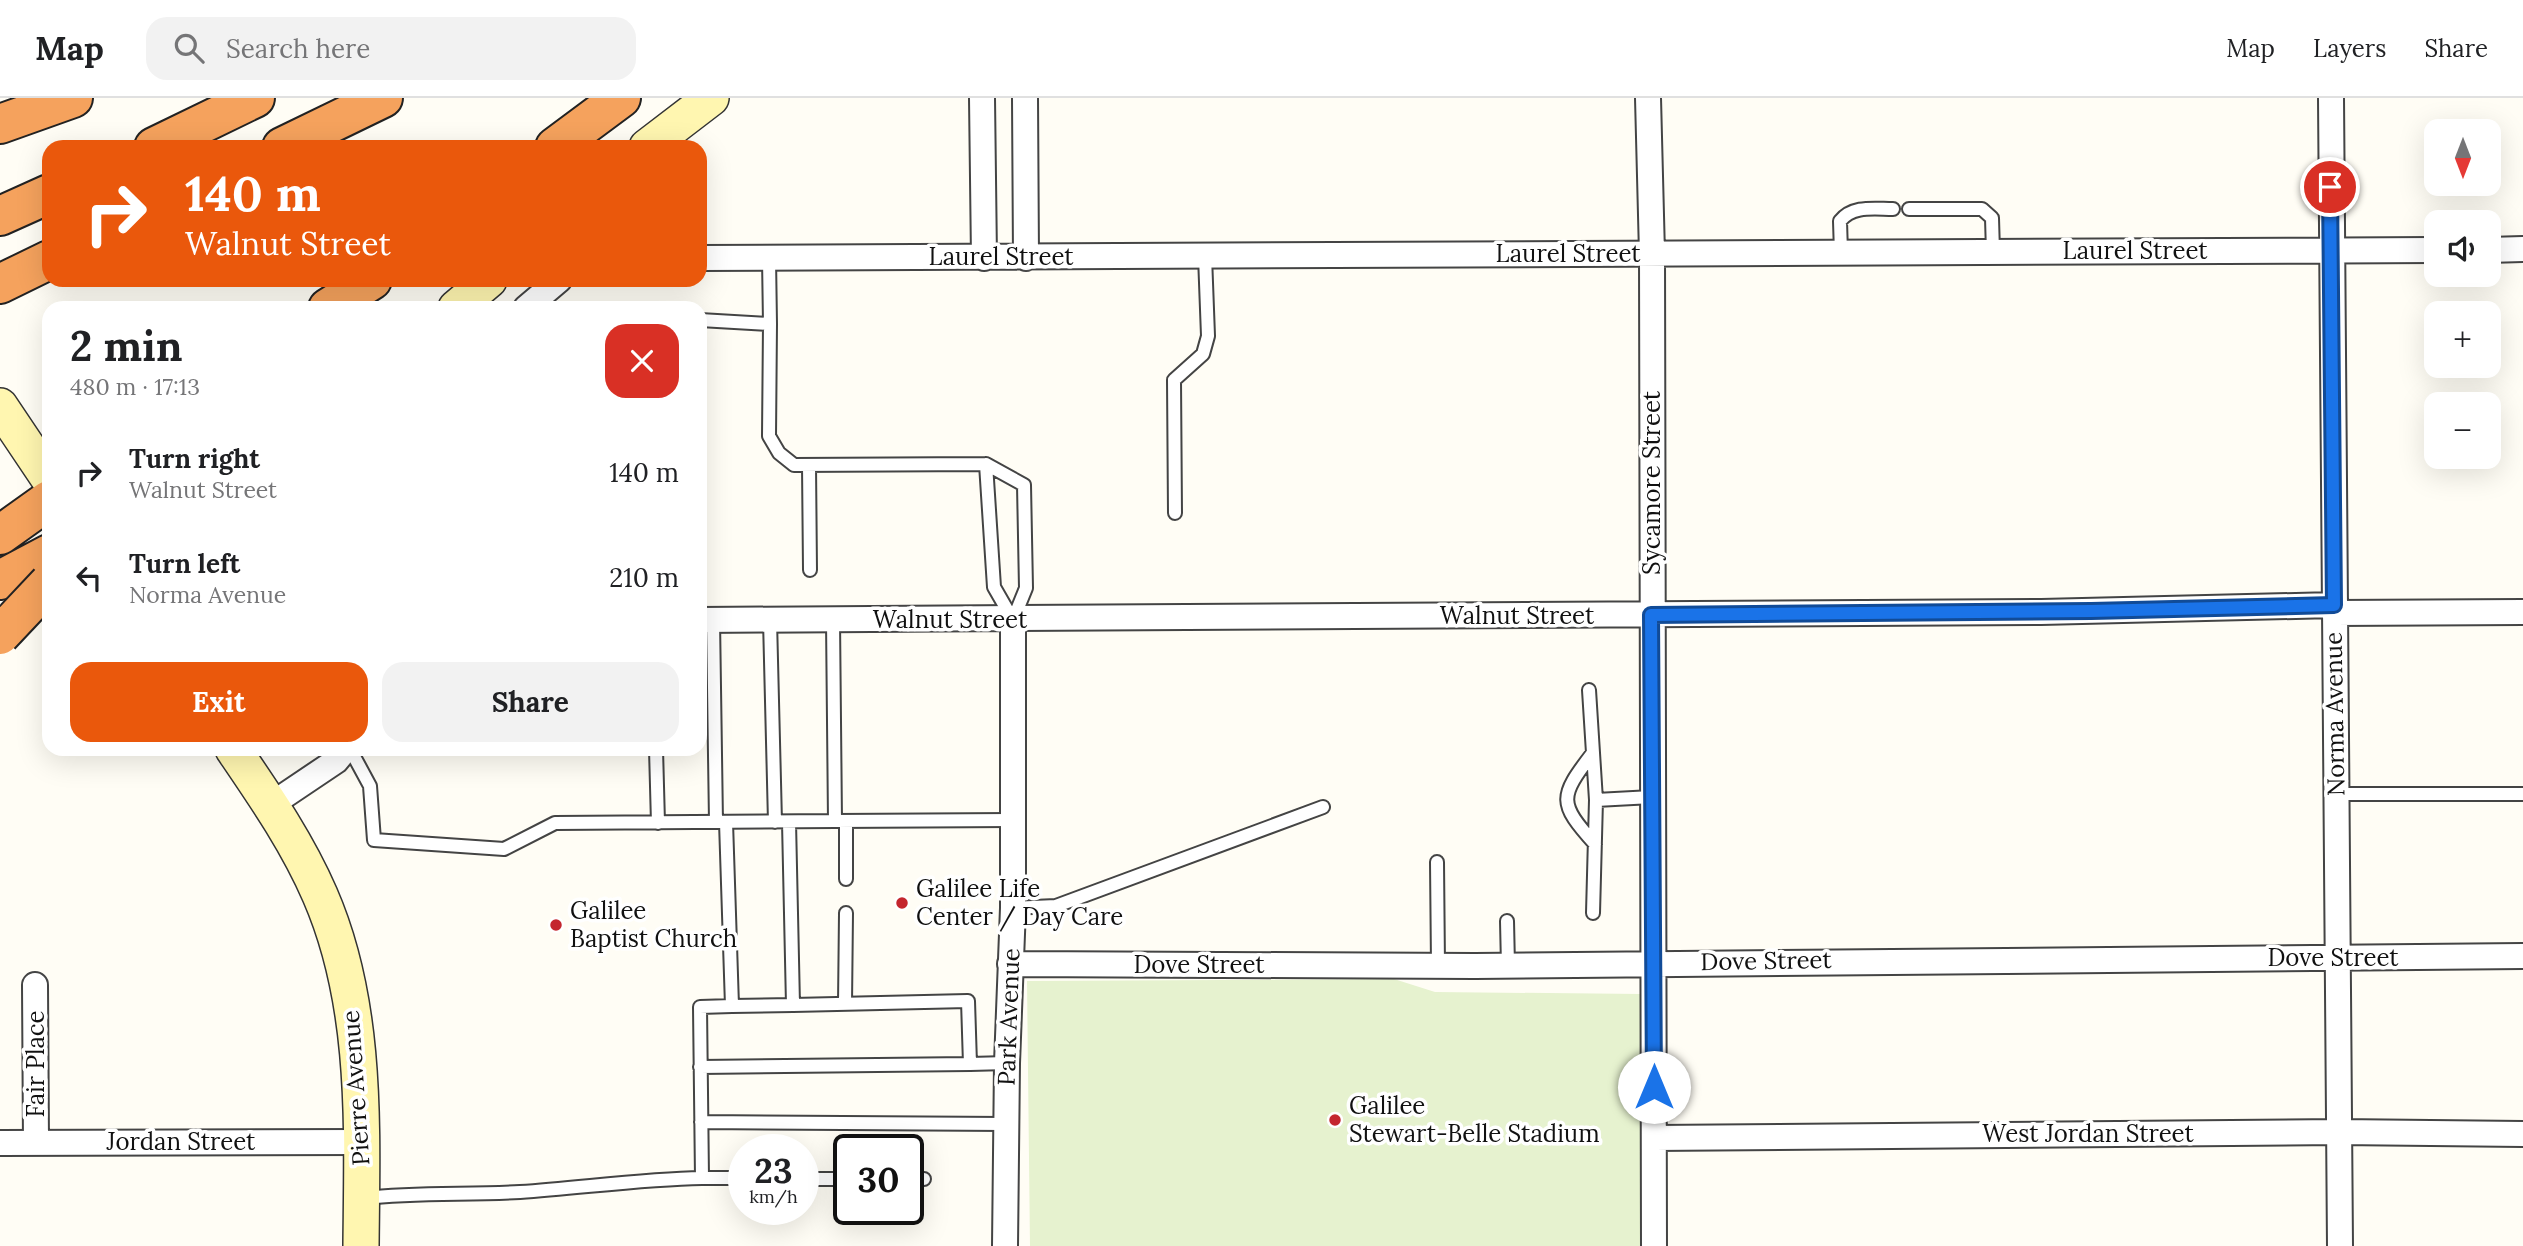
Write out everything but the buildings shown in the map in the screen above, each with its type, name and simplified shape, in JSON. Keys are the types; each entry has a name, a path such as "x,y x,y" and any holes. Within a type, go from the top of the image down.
{"highway":[{"path":"0,124 73,98"},
{"path":"168,140 255,98"},
{"path":"296,140 383,98"},
{"path":"565,140 621,99"},
{"path":"0,216 42,197"},
{"path":"0,284 42,263"},
{"path":"340,301 362,287"},
{"path":"352,301 367,287"},
{"path":"0,535 42,505"},
{"path":"0,580 42,558"},
{"path":"0,635 42,590"},
{"path":"0,609 42,611"}],"main road":[{"path":"656,140 711,98"},
{"path":"464,301 481,287"},
{"path":"0,406 42,469"},
{"name":"Pierre Avenue","path":"238,756 272,804 321,896 339,948 359,1061 362,1142 361,1246"}],"street":[{"path":"982,98 984,258"},
{"path":"1025,98 1026,258"},
{"name":"Sycamore Street","path":"1648,98 1651,254 1654,1246"},
{"name":"Norma Avenue","path":"2331,98 2340,1246"},
{"path":"2501,250 2523,249"},
{"name":"Laurel Street","path":"707,258 2424,250"},
{"path":"534,301 551,287"},
{"name":"Walnut Street","path":"707,620 2334,609 2523,612"},
{"name":"Park Avenue","path":"1005,1246 1006,1063 1013,908 1013,620"},
{"path":"272,804 341,756"},
{"name":"Dove Street","path":"1010,964 1508,966 1653,962 2523,956"},
{"name":"Fair Place","path":"35,985 36,1143"},
{"name":"West Jordan Street","path":"1654,1138 2339,1132 2523,1134"},
{"name":"Jordan Street","path":"0,1143 362,1142"}],"lane":[{"path":"1841,253 1840,221 1846,214 1855,209 1893,209"},
{"path":"1909,209 1982,209 1992,218 1993,252"},
{"path":"1175,513 1174,380 1203,354 1208,336 1205,256"},
{"path":"769,258 769,436 779,453 794,466 986,464 993,587 1013,620"},
{"path":"707,320 770,324"},
{"name":"Park Avenue","path":"986,464 1024,485 1026,588 1013,620"},
{"path":"809,466 810,570"},
{"path":"707,620 732,1006"},
{"path":"770,620 775,822"},
{"path":"833,620 840,821 846,879"},
{"path":"1589,690 1596,800 1593,913"},
{"path":"1592,754 1569,784 1566,802 1573,820 1595,844"},
{"path":"352,756 369,786 374,839 504,849 555,823 1013,820"},
{"path":"656,756 658,823"},
{"path":"2336,793 2523,794"},
{"path":"1596,800 1652,797"},
{"path":"1013,908 1056,906 1324,807"},
{"path":"789,822 793,1005"},
{"path":"1437,862 1438,966"},
{"path":"845,1004 846,913"},
{"path":"1507,920 1508,966"},
{"path":"702,1178 700,1007 968,1001 970,1064"},
{"path":"700,1067 1006,1063"},
{"path":"701,1122 1006,1124"},
{"path":"362,1198 420,1192 518,1192 636,1180 728,1178"}],"green space":[{"name":"Galilee Stewart-Belle Stadium","path":"1394,979 1435,992 1642,994 1642,1246 1030,1246 1027,981"}],"place":[{"name":"Galilee Life Center / Day Care","path":"902,903"},
{"name":"Galilee Baptist Church","path":"556,925"},
{"name":"Galilee Stewart-Belle Stadium","path":"1335,1120"}],"route":[{"path":"1654,1087 1651,615 2091,611 2334,605 2330,187"}]}
